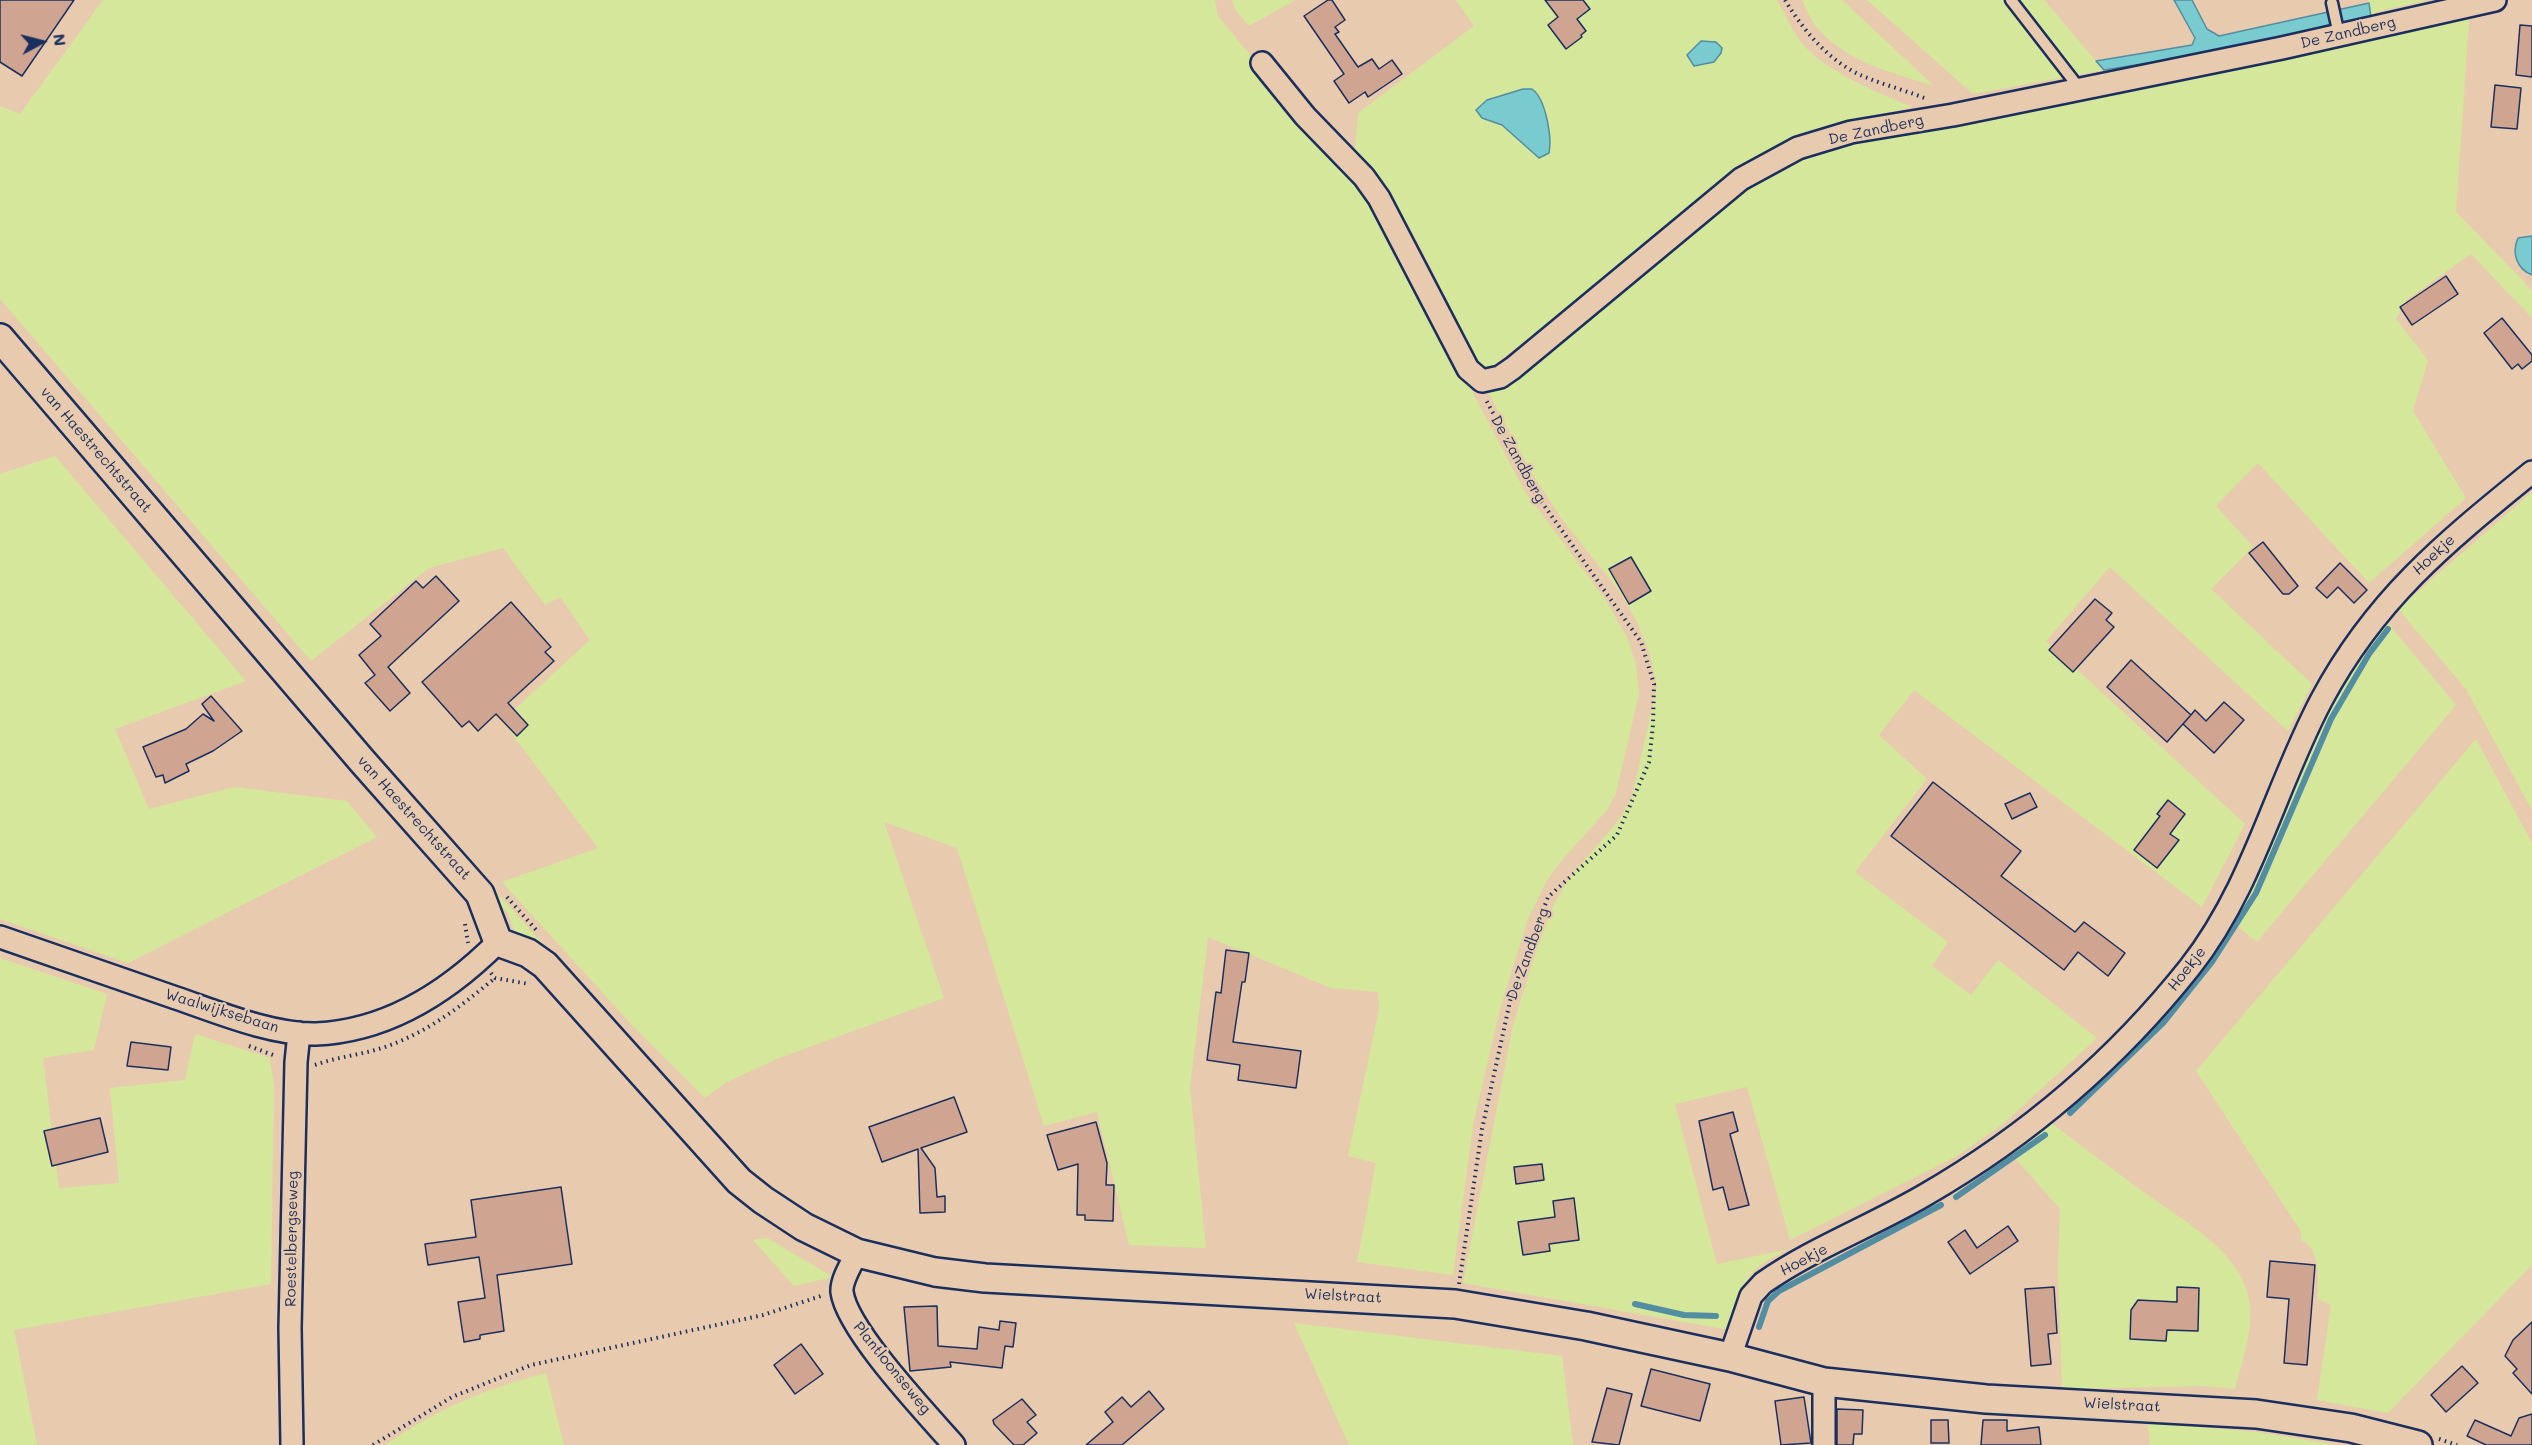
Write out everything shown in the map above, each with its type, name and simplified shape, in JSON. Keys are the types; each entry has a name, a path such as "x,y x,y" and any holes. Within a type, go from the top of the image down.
{"street":[{"name":"De Zandberg","path":"1482,381 1500,377 1513,368 1741,179 1798,148 1851,132 1953,115 2339,35 2495,0"},
{"path":"1262,63 1305,116 1353,164 1379,198 1468,369 1482,381"},
{"name":"van Haestrechtstraat","path":"0,338 363,762 473,885 487,907 498,942"},
{"name":"Hoekje","path":"1730,1357 1751,1296 1763,1283 1926,1195 1993,1152 2042,1116 2132,1033 2190,966 2220,925 2245,879 2289,770 2322,700 2374,617 2425,561 2532,472"},
{"name":"Waalwijksebaan","path":"0,937 239,1019 299,1033 318,1034 365,1026 417,1006 446,987 498,942"},
{"path":"498,942 528,953 545,965 739,1181 804,1227 857,1253 841,1289"},
{"name":"Roestelbergseweg","path":"292,1445 290,1328 296,1062 299,1033"},
{"name":"Wielstraat","path":"857,1253 935,1272 985,1278 1455,1304 1586,1326 1730,1357 1824,1383 1986,1399 2256,1414 2351,1428 2418,1445"},
{"name":"Plantloonseweg","path":"841,1289 848,1312 861,1333 954,1445"},
{"path":"1824,1383 1824,1445"}],"lane":[{"path":"2011,0 2080,88"},
{"path":"2332,3 2339,35"}],"path":[{"name":"De Zandberg","path":"1785,0 1802,29 1844,66 1863,76 1926,98 1953,115"},
{"name":"De Zandberg","path":"1459,1286 1482,1129 1511,997 1548,897 1617,835 1649,762 1653,725 1653,684 1641,642 1536,494 1480,391 1482,381"},
{"path":"500,890 543,938"},
{"path":"495,978 528,984"},
{"path":"373,1445 452,1397 531,1365 763,1315 841,1289"}],"green space":[{"path":"103,0 1215,0 1218,16 1362,182 1524,490 1605,599 1627,637 1636,664 1639,694 1616,793 1607,810 1561,861 1546,882 1528,919 1500,1009 1473,1125 1453,1275 1357,1262 1376,1163 1348,1156 1379,1009 1378,992 1331,988 1208,937 1190,1088 1206,1248 1129,1245 1097,1112 1044,1126 957,848 884,822 944,998 779,1058 725,1083 705,1098 633,1026 502,882 598,848 502,721 590,640 560,597 545,605 503,548 429,568 311,661 0,299 0,106 20,114"},
{"path":"1232,0 1295,0 1249,26 1236,11"},
{"path":"1456,0 1777,0 1800,41 1822,62 1852,80 1912,107 1807,132 1778,149 1479,376 1454,317 1411,229 1394,201 1355,150 1358,113 1474,26"},
{"path":"1802,0 1842,0 1934,86 1870,64 1839,48 1815,25"},
{"path":"1867,0 2044,0 2104,70 1973,94"},
{"path":"2368,0 2428,0 2376,12 2371,17"},
{"path":"2470,7 2456,212 2532,290 2532,318 2471,254 2406,300 2396,319 2428,360 2413,411 2466,498 2369,583 2258,463 2216,506 2253,547 2211,589 2312,684 2288,731 2110,567 2046,641 2245,824 2202,907 1914,690 1879,735 1927,779 1855,872 1948,942 1932,966 1971,995 1998,960 2097,1038 2003,1124 1955,1157 1790,1240 1747,1087 1675,1104 1717,1264 1790,1249 1762,1264 1747,1280 1729,1330 1463,1283 1513,1025 1536,951 1554,904 1569,878 1619,820 1632,797 1657,686 1650,654 1636,620 1620,592 1561,518 1530,470 1488,392 1780,164 1814,147"},
{"path":"55,456 246,681 115,729 149,809 234,787 347,801 377,837 128,963 0,919 0,474"},
{"path":"2532,492 2532,810 2466,689 2398,609"},
{"path":"2387,622 2456,705 2257,942 2231,921 2268,851 2331,701 2348,672"},
{"path":"2476,739 2532,843 2532,1265 2388,1413 2317,1400 2331,1305 2318,1299 2315,1257 2312,1250 2301,1240 2300,1230 2196,1071"},
{"path":"501,897 543,944 539,947 530,937 514,931 508,913 498,901"},
{"path":"0,958 107,994 94,1050 43,1058 59,1188 119,1183 110,1088 185,1080 195,1034 270,1058 274,1086 271,1284 14,1330 37,1445 0,1445"},
{"path":"2046,1119 2216,1245 2238,1271 2249,1299 2250,1325 2235,1389 2206,1386 2062,1389 2058,1268 2060,1209 2007,1149"},
{"path":"767,1238 833,1277 794,1286 753,1240"},
{"path":"1294,1323 1562,1356 1573,1445 1349,1445"},
{"path":"546,1373 564,1445 385,1445 424,1421 482,1393"},
{"path":"2148,1423 2259,1432 2336,1445 2150,1445"}],"water":[{"path":"2174,0 2192,0 2207,29 2219,36 2369,3 2371,17 2216,52 2104,70 2096,61 2192,45 2195,38"},
{"path":"1701,41 1716,42 1722,48 1721,53 1714,62 1694,66 1687,55"},
{"path":"1523,89 1532,89 1537,94 1547,119 1550,138 1549,153 1539,158 1502,125 1482,118 1476,110 1487,100"},
{"path":"2532,236 2532,275 2519,265 2515,249 2518,238"}],"building":[{"path":"0,0 74,0 22,76 0,62"},
{"path":"1328,0 1332,0 1345,20 1335,27 1339,32 1335,34 1358,67 1372,59 1379,69 1392,60 1402,74 1368,97 1365,92 1349,103 1334,81 1344,74 1304,16"},
{"path":"1545,0 1583,0 1590,9 1577,19 1586,31 1566,49 1548,25 1558,17"},
{"path":"2520,25 2532,26 2532,77 2516,75"},
{"path":"2495,85 2521,88 2517,129 2491,127"},
{"path":"2446,276 2458,294 2412,325 2400,307"},
{"path":"2502,318 2532,355 2532,361 2522,369 2518,364 2512,369 2484,333"},
{"path":"2263,542 2298,586 2289,594 2283,594 2249,553"},
{"path":"1631,557 1651,591 1629,604 1609,569"},
{"path":"2340,563 2367,590 2354,603 2338,587 2327,598 2316,588"},
{"path":"436,576 459,601 388,667 410,693 390,711 365,683 375,675 359,655 381,636 370,624 416,581 423,588"},
{"path":"2095,599 2112,613 2106,620 2114,627 2073,672 2049,650"},
{"path":"511,602 551,647 545,652 554,661 508,703 528,725 517,736 496,714 478,731 469,721 462,727 422,682"},
{"path":"2131,660 2191,715 2195,710 2206,721 2224,702 2244,720 2214,753 2183,724 2190,716 2167,742 2107,687"},
{"path":"211,696 242,731 213,751 186,764 189,771 165,783 163,775 156,777 143,747 186,729 203,714 214,721 202,704"},
{"path":"1933,782 2021,851 2001,876 2075,932 2084,922 2125,953 2108,976 2078,952 2064,970 1891,836"},
{"path":"2030,793 2037,807 2012,819 2005,804"},
{"path":"2168,800 2185,814 2170,834 2179,840 2157,868 2134,850 2160,816 2157,814"},
{"path":"1226,950 1249,953 1233,1042 1301,1051 1296,1088 1238,1080 1240,1065 1207,1060 1216,992 1221,993"},
{"path":"131,1042 171,1047 168,1070 127,1066"},
{"path":"954,1097 967,1132 921,1148 935,1168 937,1197 945,1196 945,1212 920,1213 918,1149 882,1162 869,1127"},
{"path":"1733,1112 1738,1131 1730,1134 1749,1205 1729,1210 1723,1187 1713,1190 1699,1121"},
{"path":"100,1118 108,1152 52,1166 44,1131"},
{"path":"1096,1122 1107,1163 1106,1185 1114,1185 1113,1221 1085,1220 1085,1215 1077,1215 1078,1164 1058,1170 1047,1135"},
{"path":"1542,1164 1544,1180 1516,1184 1514,1167"},
{"path":"561,1187 572,1264 497,1275 504,1331 480,1335 480,1339 464,1342 458,1302 485,1298 479,1257 428,1265 425,1244 476,1237 471,1200"},
{"path":"1574,1198 1579,1240 1549,1244 1550,1251 1523,1255 1518,1222 1555,1217 1553,1201"},
{"path":"2008,1226 2018,1241 1970,1274 1948,1242 1965,1230 1977,1248"},
{"path":"2270,1261 2315,1265 2307,1365 2284,1363 2289,1299 2267,1297"},
{"path":"2054,1287 2057,1333 2048,1334 2051,1364 2031,1366 2025,1289"},
{"path":"2177,1287 2199,1288 2198,1331 2167,1330 2166,1341 2130,1339 2131,1310 2138,1300 2177,1302"},
{"path":"937,1306 938,1346 977,1349 979,1327 999,1330 1000,1321 1016,1323 1013,1347 1005,1346 1002,1368 950,1362 951,1367 910,1371 904,1307"},
{"path":"2532,1322 2532,1394 2513,1373 2517,1369 2505,1356 2513,1340"},
{"path":"801,1344 823,1374 795,1394 774,1365"},
{"path":"2462,1366 2478,1383 2446,1412 2431,1395"},
{"path":"1651,1369 1710,1384 1700,1421 1641,1406"},
{"path":"1607,1388 1632,1394 1619,1445 1592,1442"},
{"path":"1149,1391 1164,1409 1122,1445 1086,1445 1113,1422 1105,1412 1122,1397 1131,1407"},
{"path":"1804,1397 1811,1443 1781,1445 1775,1401"},
{"path":"1022,1399 1036,1415 1027,1422 1037,1433 1023,1445 1014,1445 994,1424 993,1420"},
{"path":"1837,1409 1863,1410 1862,1434 1854,1434 1853,1445 1837,1445"},
{"path":"2532,1414 2532,1445 2486,1445 2467,1436 2475,1420 2511,1436 2519,1418"},
{"path":"1931,1420 1948,1420 1949,1443 1931,1443"},
{"path":"1983,1420 2007,1420 2007,1431 2039,1427 2041,1445 1981,1445"}],"waterway":[{"path":"2070,1113 2164,1022 2212,962 2256,893 2331,719 2369,654 2388,629"},
{"path":"1956,1197 2045,1135"},
{"path":"1759,1327 1768,1301 1779,1291 1941,1205"},
{"path":"1635,1304 1684,1315 1716,1316"}]}
